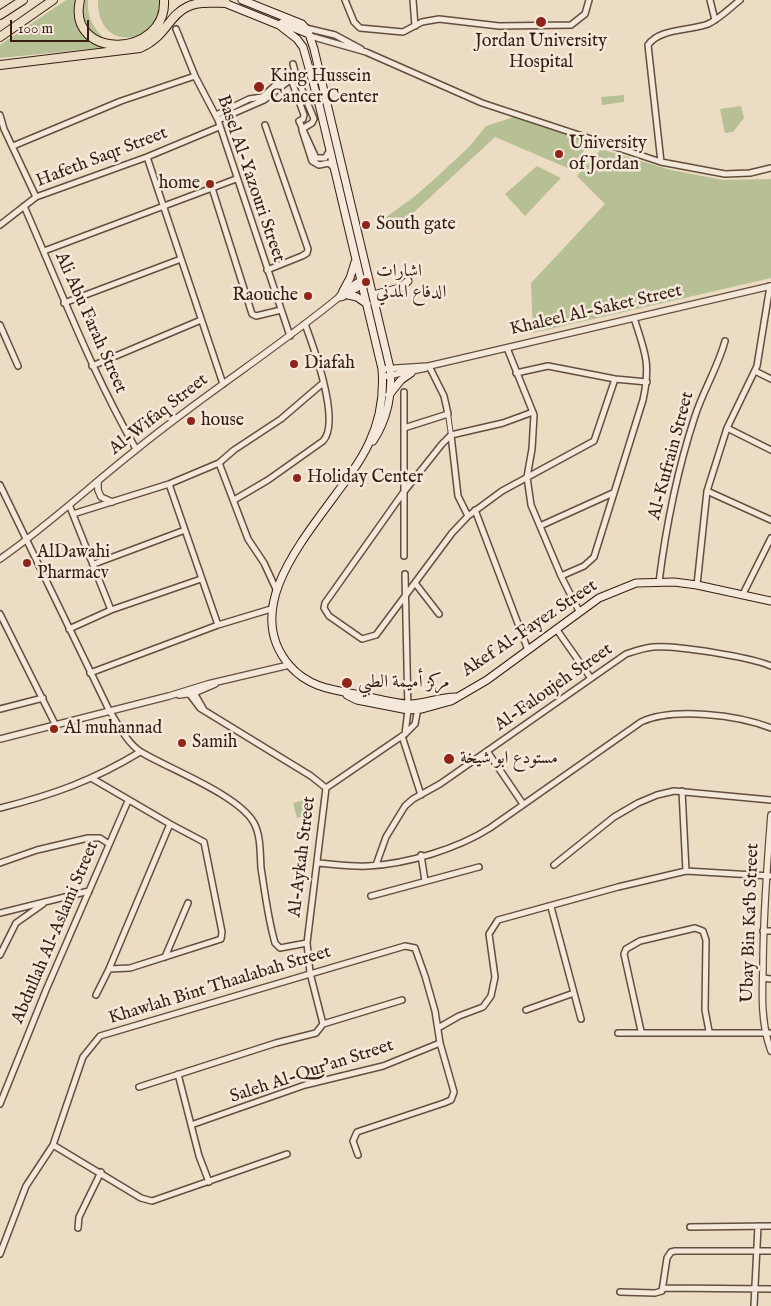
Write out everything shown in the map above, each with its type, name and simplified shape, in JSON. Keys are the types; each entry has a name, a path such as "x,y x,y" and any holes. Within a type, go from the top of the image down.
{"main road":[{"path":"2,14 14,0"},
{"path":"2,14 23,0"},
{"path":"0,37 53,0"},
{"path":"80,0 80,22 89,36 105,44 120,44 135,42 153,32 163,15 164,0"},
{"name":"Akef Al-Fayez Street","path":"218,0 258,16 288,31 303,47 313,80 362,282 382,373 379,412 369,444"},
{"path":"242,0 302,24 308,33"},
{"path":"246,0 255,5"},
{"path":"0,65 140,48 155,41 187,6 226,3"},
{"path":"258,16 268,17 308,33"},
{"name":"Akef Al-Fayez Street","path":"308,33 335,130 390,372 389,396 382,423 374,439 296,552 276,589 271,625 275,640 289,665 313,684 346,694 357,700 418,707 451,701 487,680 599,598 626,586 659,582 696,585 771,601"},
{"path":"356,260 343,294 358,298 367,304"},
{"path":"373,295 400,288 408,281"},
{"path":"389,396 411,372"}],"street":[{"path":"345,0 354,22 360,28 404,32 430,20 448,18 500,26 571,25 585,14 589,0"},
{"path":"413,0 415,26"},
{"path":"710,0 715,20"},
{"path":"661,162 648,45 652,40 667,34 707,24 740,0"},
{"name":"Basel Al-Yazouri Street","path":"176,29 195,76 217,117 236,179 290,336"},
{"path":"308,33 366,52"},
{"path":"308,33 335,35 366,52 482,103 661,162 725,174 750,173 771,168"},
{"path":"293,64 293,77 304,115 303,119 299,121 312,161 319,165 328,163 334,168"},
{"path":"13,146 121,101 195,76"},
{"path":"293,77 314,119 310,125 302,129"},
{"path":"217,117 264,100 293,77"},
{"path":"0,115 4,129 36,198"},
{"path":"265,125 308,249 307,253 302,256 268,270"},
{"name":"Hafeth Saqr Street","path":"0,225 36,198 147,157 219,127"},
{"path":"302,129 316,158 325,158 330,150"},
{"path":"147,157 224,384"},
{"path":"44,251 236,179"},
{"path":"212,188 252,314 256,316 281,310"},
{"name":"Ali Abu Farah Street","path":"24,206 92,366 107,398 136,449"},
{"path":"64,303 181,259"},
{"name":"Al-Wifaq Street","path":"0,559 70,506 136,449 290,336 343,294 362,282 369,280"},
{"path":"696,585 707,491 727,428 755,371 771,286"},
{"name":"Khaleel Al-Saket Street","path":"390,372 411,372 771,286"},
{"path":"561,576 584,566 594,557 647,382 646,351 634,318"},
{"path":"92,366 201,320"},
{"path":"234,500 268,480 326,437 330,423 323,383 319,363 305,324"},
{"path":"0,325 18,366"},
{"name":"Al-Kufrain Street","path":"659,582 664,541 677,477 696,415 724,341"},
{"path":"507,348 533,412 532,449 527,477 531,505 561,576 579,612"},
{"path":"516,374 548,366 615,379 647,382"},
{"path":"428,367 444,396 451,435 458,496 468,516"},
{"name":"Khaleel Al-Saket Street","path":"382,373 428,367"},
{"path":"755,371 771,379"},
{"path":"533,412 503,424 451,435 436,450 403,493 324,606 330,616 365,639 376,636 414,583 468,516 502,491 594,441 615,379"},
{"path":"73,514 170,484 219,463 234,450 280,419 323,383"},
{"path":"404,392 404,556"},
{"path":"404,428 448,414"},
{"path":"727,428 771,450"},
{"path":"219,463 248,539 264,563 276,589"},
{"path":"98,482 98,490 101,497 112,502"},
{"path":"170,484 184,530 218,625"},
{"path":"0,485 90,673 109,710 130,742 140,752 197,781 234,804 250,817 257,833 275,943 281,948 307,943"},
{"path":"707,491 771,520"},
{"path":"540,526 613,493"},
{"path":"70,506 111,610"},
{"path":"475,510 528,650"},
{"path":"94,564 184,530"},
{"path":"743,594 771,538"},
{"path":"405,574 404,598 408,707 404,735 421,795"},
{"path":"69,629 111,610 201,579"},
{"path":"414,583 439,614"},
{"path":"90,673 218,625 272,608"},
{"path":"0,614 2,622 55,724"},
{"path":"557,630 590,677"},
{"name":"Al-Faloujeh Street","path":"376,865 386,838 409,802 487,751 590,677 626,654 654,647 750,659 771,666"},
{"path":"0,739 109,710 191,692 289,665"},
{"path":"191,692 204,710 311,776 326,788"},
{"path":"0,709 43,698"},
{"name":"Al-Aykah Street","path":"323,1024 310,973 307,943 326,788 404,735 415,724 418,707"},
{"path":"317,863 376,865 422,855 472,839 641,722 654,716 683,713 735,719 771,728"},
{"path":"487,751 523,804"},
{"path":"0,808 29,801 94,779 140,752"},
{"path":"94,779 204,842 222,937 124,970 109,969"},
{"path":"682,791 686,871"},
{"path":"554,865 614,817 638,802 657,795 682,791 771,800"},
{"name":"Abdullah Al-Aslami Street","path":"0,1104 49,981 128,800"},
{"name":"Ubay Bin Ka‘b Street","path":"771,815 769,876 763,931 762,978 771,1050"},
{"path":"96,995 109,969 170,824"},
{"path":"0,863 37,850 88,838 100,838 109,844"},
{"path":"422,855 426,881"},
{"path":"372,896 479,867"},
{"path":"438,1028 459,1016 483,1007 491,996 495,976 489,934 494,923 508,916 551,907 618,887 686,871 769,876"},
{"path":"0,913 89,891"},
{"path":"0,955 16,923 48,901"},
{"path":"165,957 188,903"},
{"path":"551,907 581,1018"},
{"path":"641,1031 624,954 626,948 640,941 694,928 703,932 706,940 705,1010 709,1031"},
{"path":"763,931 771,931"},
{"name":"Khawlah Bint Thaalabah Street","path":"0,1254 26,1186 53,1145 83,1057 100,1036 404,946 413,947 431,994 440,1043 454,1092 451,1100 356,1132 353,1141 358,1154"},
{"path":"762,978 771,979"},
{"path":"526,1010 574,993"},
{"path":"139,1087 316,1033 323,1024 402,1000"},
{"path":"618,1033 709,1031 768,1033"},
{"name":"Saleh Al-Qur’an Street","path":"191,1125 305,1085 383,1066 440,1043"},
{"path":"178,1074 199,1156 209,1182"},
{"path":"53,1145 101,1172 141,1198 152,1201 287,1154"},
{"path":"78,1228 79,1217 101,1172"},
{"path":"754,1306 758,1226"},
{"path":"690,1228 771,1226"},
{"path":"664,1288 668,1258 671,1252 771,1251"},
{"path":"620,1292 655,1293 664,1288 771,1289"}],"green space":[{"path":"66,0 88,0 88,10 92,23 110,47 0,58 0,45"},
{"path":"98,0 161,0 157,16 149,28 138,35 127,38 116,35 106,28 100,17"},
{"path":"624,95 624,102 602,105 601,97"},
{"path":"741,106 744,118 733,132 725,133 720,109"},
{"path":"517,116 590,143 570,169 495,137 398,227 386,217 414,197 439,175 469,147 486,126"},
{"path":"601,149 671,170 723,180 771,179 771,278 533,333 531,283 605,204 577,176"},
{"path":"537,166 561,178 525,216 505,194"},
{"path":"310,798 314,812 297,818 293,803"}],"place":[{"name":"Jordan University Hospital","path":"541,22"},
{"name":"King Hussein Cancer Center","path":"259,87"},
{"name":"University of Jordan","path":"559,154"},
{"name":"home","path":"210,184"},
{"name":"South gate","path":"366,225"},
{"name":"اشارات الدفاع المدني","path":"366,282"},
{"name":"Raouche","path":"308,296"},
{"name":"Diafah","path":"294,364"},
{"name":"house","path":"191,421"},
{"name":"Holiday Center","path":"297,478"},
{"name":"AlDawahi Pharmacv","path":"27,563"},
{"name":"مركز أميمة الطبي","path":"347,683"},
{"name":"Al muhannad","path":"54,729"},
{"name":"Samih","path":"182,743"},
{"name":"مستودع ابو شيخة","path":"449,759"}]}
